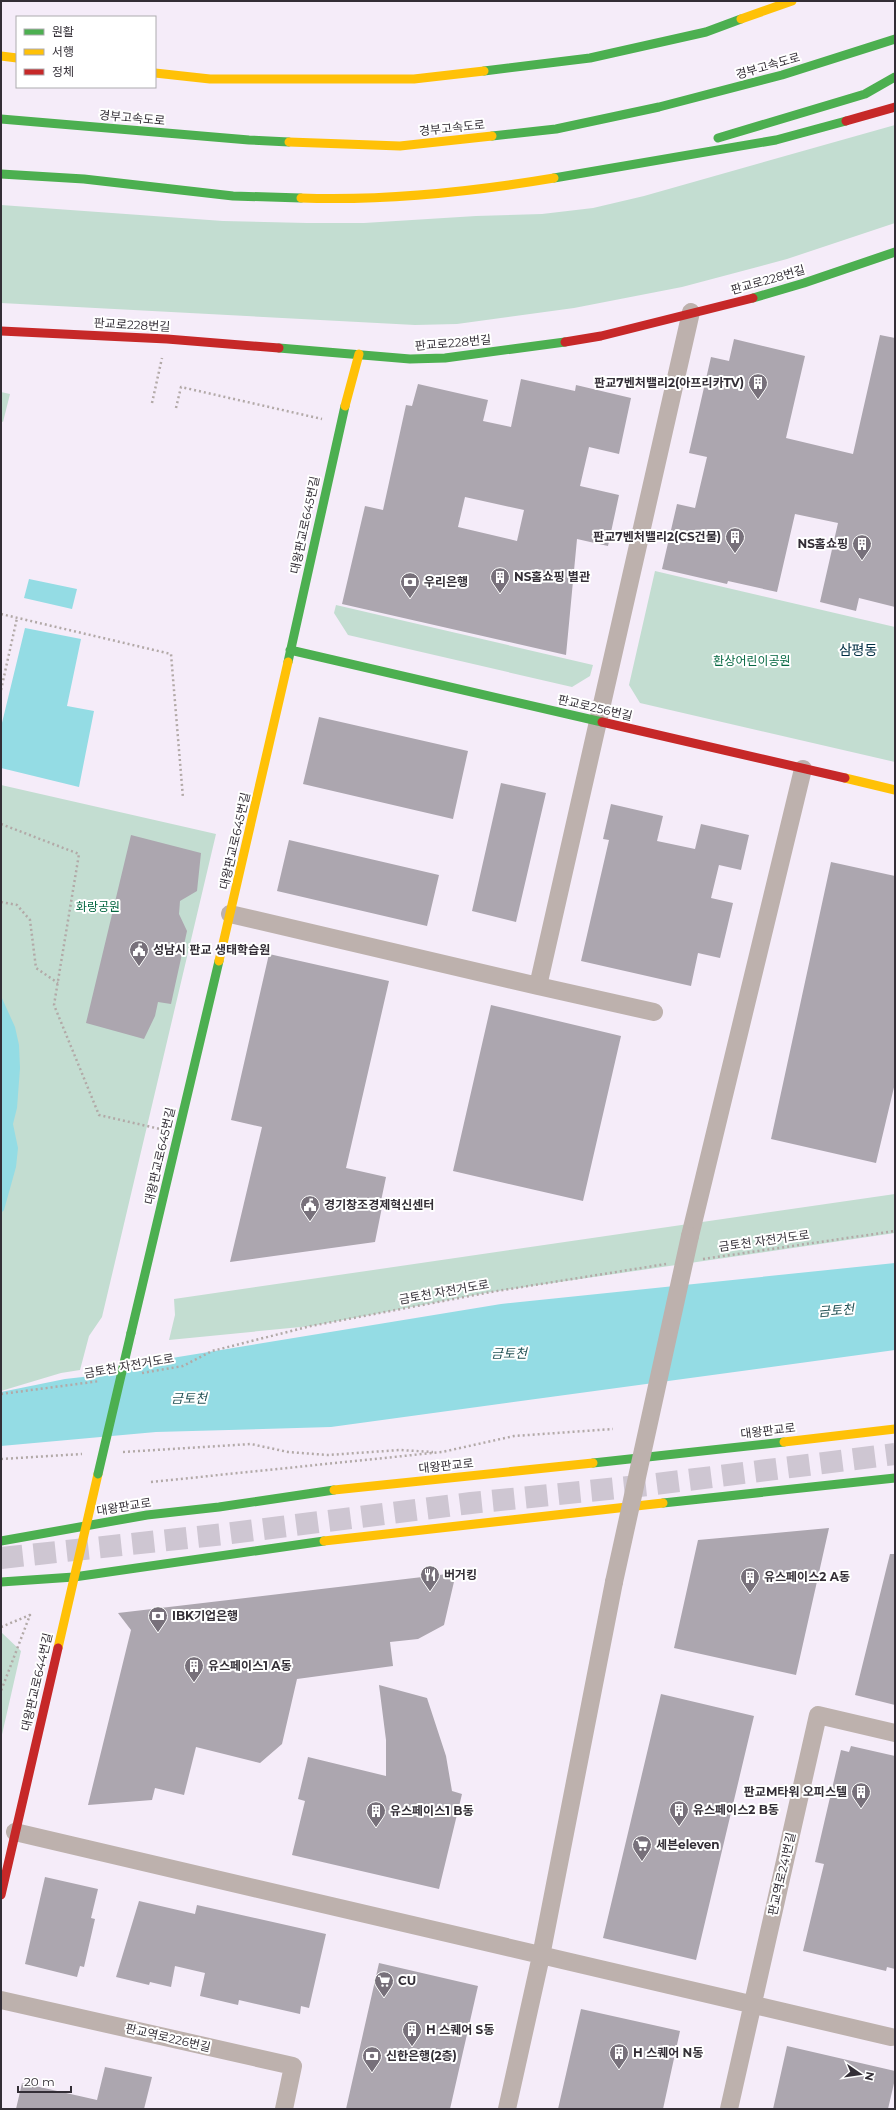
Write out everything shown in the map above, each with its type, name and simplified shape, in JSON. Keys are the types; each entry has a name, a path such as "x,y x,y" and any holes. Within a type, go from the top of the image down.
{"main road":[{"path":"156,73 210,79 414,79 590,58 706,32 792,1"},
{"name":"경부고속도로","path":"1,119 249,140 400,146 556,129 659,107 782,75 895,39"},
{"path":"1,56 16,58"},
{"path":"710,140 865,94 895,77"},
{"path":"1,174 84,179 233,196 345,200 496,188 776,140 895,108"},
{"path":"621,166 695,144"},
{"name":"판교로228번길","path":"1,331 167,339 410,359 445,358 514,350 602,336 797,285 895,252"},
{"name":"대왕판교로645번길","path":"98,1474 230,914 340,423 359,354"},
{"name":"판교로256번길","path":"290,650 895,790"},
{"name":"대왕판교로","path":"1,1541 86,1526 344,1488 540,1469 895,1429"},
{"name":"대왕판교로644번길","path":"1,1895 98,1474"},
{"path":"1,1582 39,1578 74,1577 356,1536 895,1478"}],"street":[{"path":"538,986 691,312"},
{"path":"507,2109 541,1956 614,1582 690,1236 803,769"},
{"path":"230,914 654,1012"},
{"name":"판교역로241번길","path":"729,2109 818,1715 895,1733"},
{"path":"15,1832 891,2037"},
{"name":"판교역로226번길","path":"1,2000 293,2066 284,2109"}],"path":[{"path":"152,403 167,339"},
{"path":"176,408 181,387 340,423"},
{"path":"1,614 171,654 183,798"},
{"path":"1,690 17,618"},
{"path":"1,824 79,854 54,1005 100,1114 178,1133"},
{"path":"1,902 17,905 30,920 36,968 58,983"},
{"name":"금토천 자전거도로","path":"701,1259 895,1231"},
{"name":"금토천 자전거도로","path":"136,1374 183,1366 212,1351 310,1326 491,1292 670,1264"},
{"name":"금토천 자전거도로","path":"1,1394 105,1380"},
{"path":"151,1482 442,1452 514,1436 613,1430"},
{"path":"118,1452 251,1444 288,1452 328,1455 400,1450 442,1452"},
{"path":"1,1459 87,1454"},
{"path":"1,1627 30,1615 1,1691"}],"green space":[{"path":"895,125 895,223 787,259 682,287 574,308 457,324 415,325 1,303 1,205 223,221 307,223 364,223 476,216 542,214 593,208 644,196"},
{"path":"1,392 10,394 3,422 1,421"},
{"name":"환상어린이공원","path":"655,571 895,627 895,762 640,703 629,685"},
{"path":"336,605 593,665 590,676 572,687 348,635 334,613"},
{"name":"화랑공원","path":"1,785 216,834 102,1317 89,1336 80,1370 61,1373 1,1391"},
{"path":"895,1194 895,1233 491,1292 311,1326 169,1340 175,1315 174,1299"},
{"path":"1,1632 21,1651 1,1739"}],"water":[{"path":"29,579 77,589 72,609 24,598"},
{"path":"25,628 81,639 67,706 94,711 79,787 1,768 1,727"},
{"path":"1,996 15,1027 19,1045 20,1068 17,1108 13,1124 18,1148 16,1167 4,1210 1,1213"},
{"name":"금토천","path":"895,1263 895,1350 331,1427 156,1432 1,1446 1,1392 65,1379 118,1373 172,1358 501,1304"}],"building":[{"path":"880,335 895,338 895,607 859,598 856,611 820,602 838,523 795,514 777,592 728,581 727,584 662,569 677,504 695,508 707,457 689,453 711,357 729,361 734,339 805,356 786,438 853,454"},
{"path":"521,379 575,391 576,385 631,398 619,454 589,447 580,486 619,495 608,546 577,539 566,655 342,604 365,506 383,510 406,405 412,406 418,384 488,400 483,421 511,427","holes":["465,497 524,510 517,541 458,527"]},
{"path":"319,717 468,751 453,819 303,784"},
{"path":"501,783 546,793 516,922 472,911"},
{"path":"611,804 663,816 657,841 695,849 701,824 749,835 741,870 719,865 711,898 733,903 720,958 698,953 691,986 581,961 609,840 603,839"},
{"name":"성남시 판교 생태학습원","path":"131,835 201,853 197,891 180,901 179,914 187,931 171,1004 158,1002 155,1016 144,1039 86,1023"},
{"path":"289,840 439,875 427,926 277,891"},
{"path":"831,862 895,876 895,1083 876,1163 771,1139"},
{"path":"269,954 389,981 346,1168 386,1177 381,1201 383,1202 375,1242 230,1262 262,1127 231,1120"},
{"path":"491,1005 621,1036 583,1201 453,1171"},
{"name":"유스페이스2 A동","path":"829,1528 796,1675 674,1648 698,1540"},
{"path":"890,1554 895,1554 895,1705 855,1695"},
{"name":"유스페이스1 A동","path":"456,1573 444,1625 418,1639 390,1642 393,1666 297,1679 282,1744 260,1763 196,1747 184,1795 155,1788 152,1800 88,1805 131,1630 118,1613"},
{"name":"유스페이스1 B동","path":"379,1685 427,1698 446,1756 452,1791 462,1794 439,1889 292,1855 305,1801 298,1799 308,1757 386,1776 386,1740"},
{"name":"유스페이스2 B동","path":"661,1694 754,1716 696,1960 603,1938"},
{"path":"851,1746 895,1756 895,1969 887,1967 886,1971 803,1951 824,1864 815,1862 841,1750 849,1752"},
{"path":"45,1877 98,1889 91,1918 95,1919 84,1967 80,1966 77,1977 25,1964"},
{"path":"139,1901 195,1914 197,1905 326,1934 309,2008 301,2006 300,2014 239,2000 238,2005 200,1996 205,1973 175,1966 171,1987 150,1982 149,1985 116,1977"},
{"name":"H 스퀘어 S동","path":"379,1963 478,1986 450,2109 346,2109"},
{"name":"H 스퀘어 N동","path":"581,2009 680,2031 663,2109 558,2109"},
{"path":"787,2046 895,2071 895,2079 888,2109 773,2109"},
{"path":"105,2067 152,2077 144,2109 16,2109 22,2083 97,2100"}],"tunnel":[{"path":"1,1558 224,1534 471,1503 648,1485 895,1454"}],"traffic: fast":[{"path":"484,71 590,58 706,32 741,19"},
{"path":"492,136 556,129 659,107 782,75 895,39"},
{"path":"718,138 865,94 895,77"},
{"path":"1,119 289,142"},
{"path":"554,178 776,140 846,121"},
{"path":"1,174 84,179 233,196 301,198"},
{"path":"753,298 804,283 895,252"},
{"path":"279,348 410,359 445,358 565,342"},
{"path":"288,662 345,406"},
{"path":"290,650 602,722"},
{"path":"131,1333 219,961"},
{"path":"98,1474 131,1333"},
{"path":"593,1463 784,1442"},
{"path":"663,1503 895,1478"},
{"path":"1,1541 147,1515 219,1507 334,1490"},
{"path":"1,1582 74,1577 324,1541"}],"traffic: slow":[{"path":"741,19 792,1"},
{"path":"1,56 16,58"},
{"path":"156,73 210,79 414,79 484,71"},
{"path":"289,142 400,146 492,136"},
{"path":"301,198 333,199 396,197 460,191 554,178"},
{"path":"345,406 359,354"},
{"path":"219,961 288,662"},
{"path":"845,778 895,790"},
{"path":"784,1442 895,1429"},
{"path":"334,1490 593,1463"},
{"path":"58,1648 98,1474"},
{"path":"324,1541 663,1503"}],"traffic: jam":[{"path":"846,121 895,107"},
{"path":"565,342 601,336 753,298"},
{"path":"1,331 167,339 279,348"},
{"path":"602,722 845,778"},
{"path":"1,1895 58,1648"}],"place":[{"name":"판교7벤처밸리2(아프리카TV)","path":"758,400"},
{"name":"판교7벤처밸리2(CS건물)","path":"735,554"},
{"name":"NS홈쇼핑","path":"862,561"},
{"name":"NS홈쇼핑 별관","path":"500,594"},
{"name":"우리은행","path":"410,599"},
{"name":"성남시 판교 생태학습원","path":"139,967"},
{"name":"경기창조경제혁신센터","path":"310,1222"},
{"name":"버거킹","path":"430,1592"},
{"name":"유스페이스2 A동","path":"750,1594"},
{"name":"IBK기업은행","path":"158,1633"},
{"name":"유스페이스1 A동","path":"194,1683"},
{"name":"판교M타워 오피스텔","path":"861,1809"},
{"name":"유스페이스2 B동","path":"679,1827"},
{"name":"유스페이스1 B동","path":"376,1828"},
{"name":"세븐eleven","path":"642,1862"},
{"name":"CU","path":"384,1998"},
{"name":"H 스퀘어 S동","path":"412,2047"},
{"name":"H 스퀘어 N동","path":"619,2070"},
{"name":"신한은행(2층)","path":"372,2073"}],"district":[{"name":"삼평동","path":"858,650"}]}
